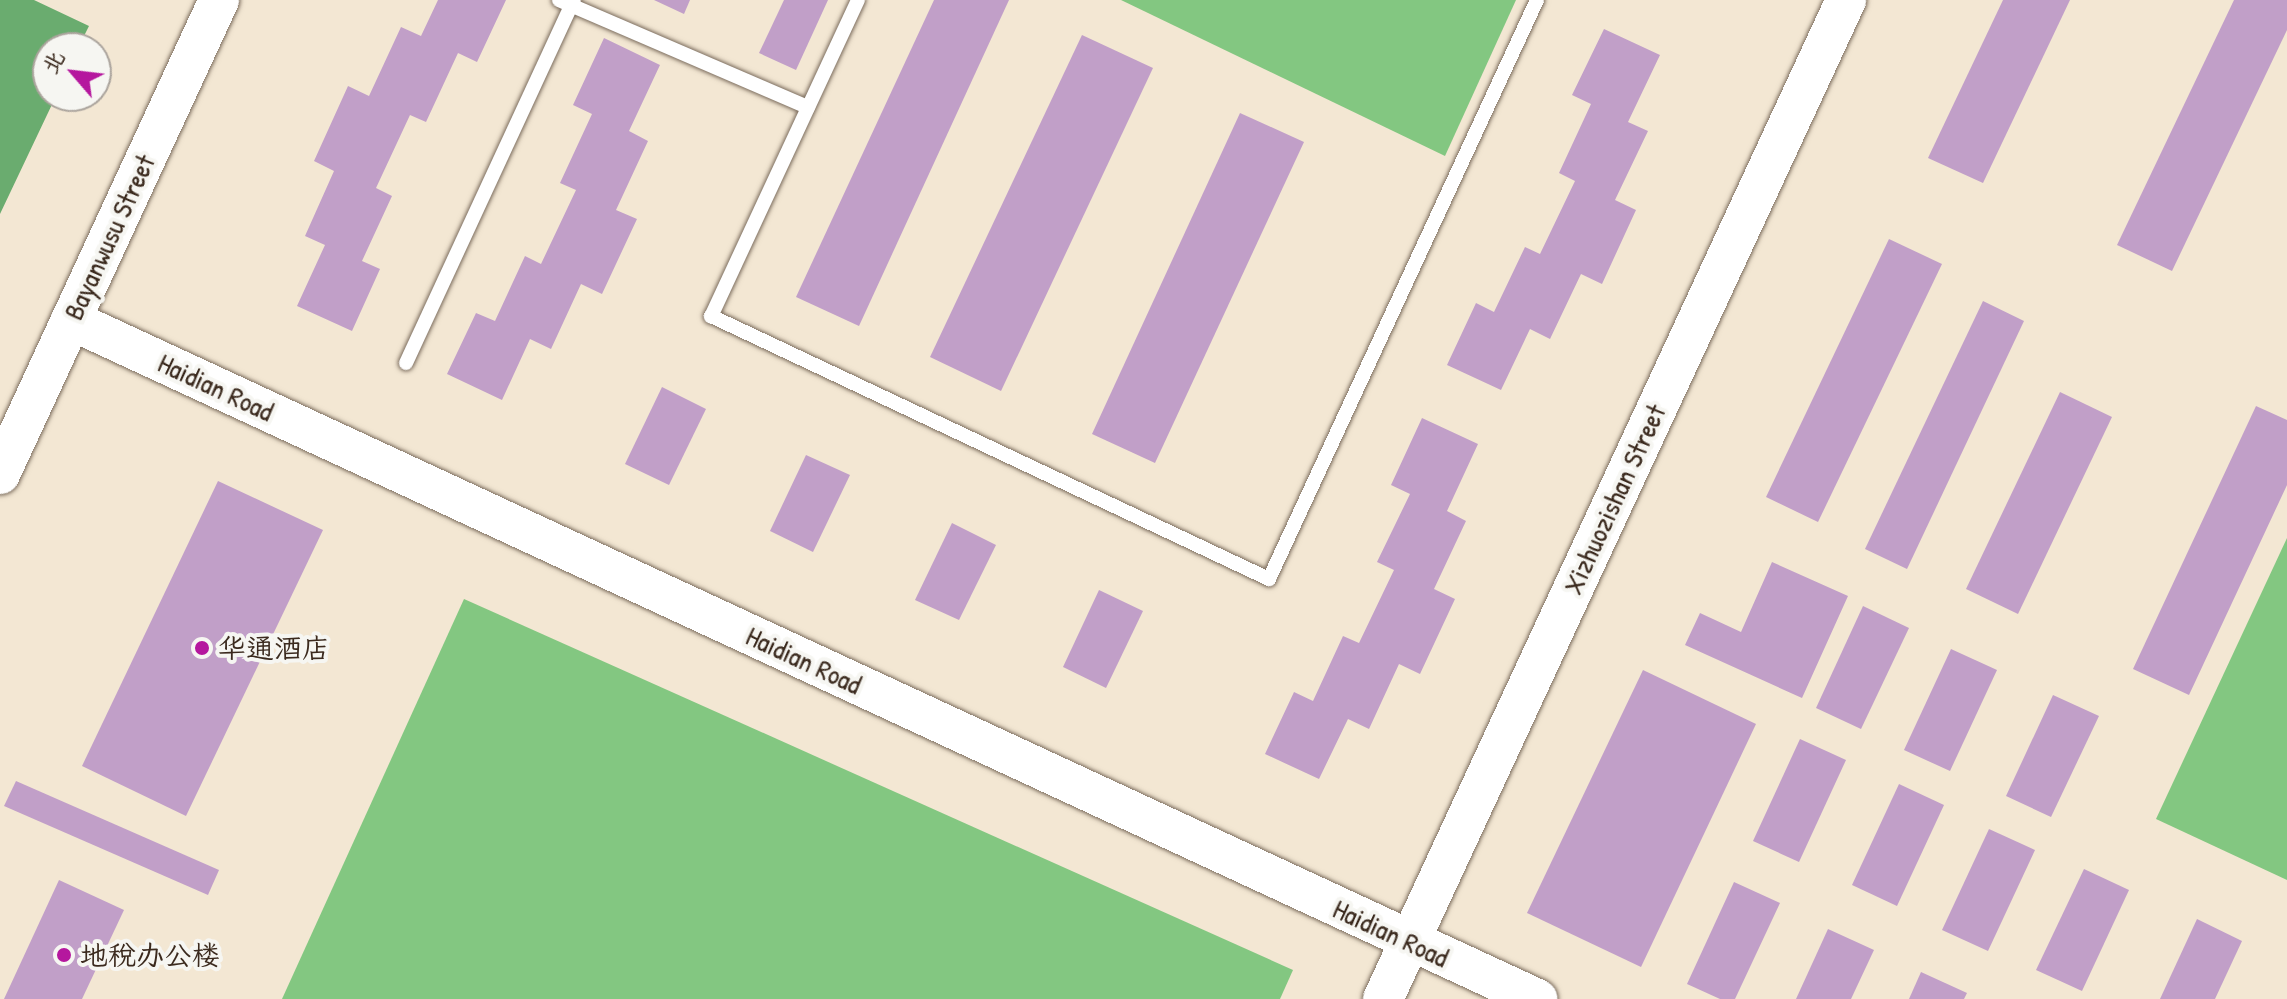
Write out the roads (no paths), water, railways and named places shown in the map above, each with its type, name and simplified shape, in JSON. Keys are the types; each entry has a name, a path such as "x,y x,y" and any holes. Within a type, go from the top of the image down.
{"street":[{"name":"Bayanwusu Street","path":"0,422 195,0"},
{"name":"Bayanwusu Street","path":"0,474 219,0"},
{"name":"Xizhuozishan Street","path":"1383,999 1846,0"},
{"name":"Haidian Road","path":"71,320 1537,999"}],"lane":[{"path":"858,0 711,316 1269,579 1537,0"},
{"path":"406,363 568,2 808,107"}],"place":[{"name":"华通酒店","path":"202,648"},
{"name":"地税办公楼","path":"64,955"}]}
